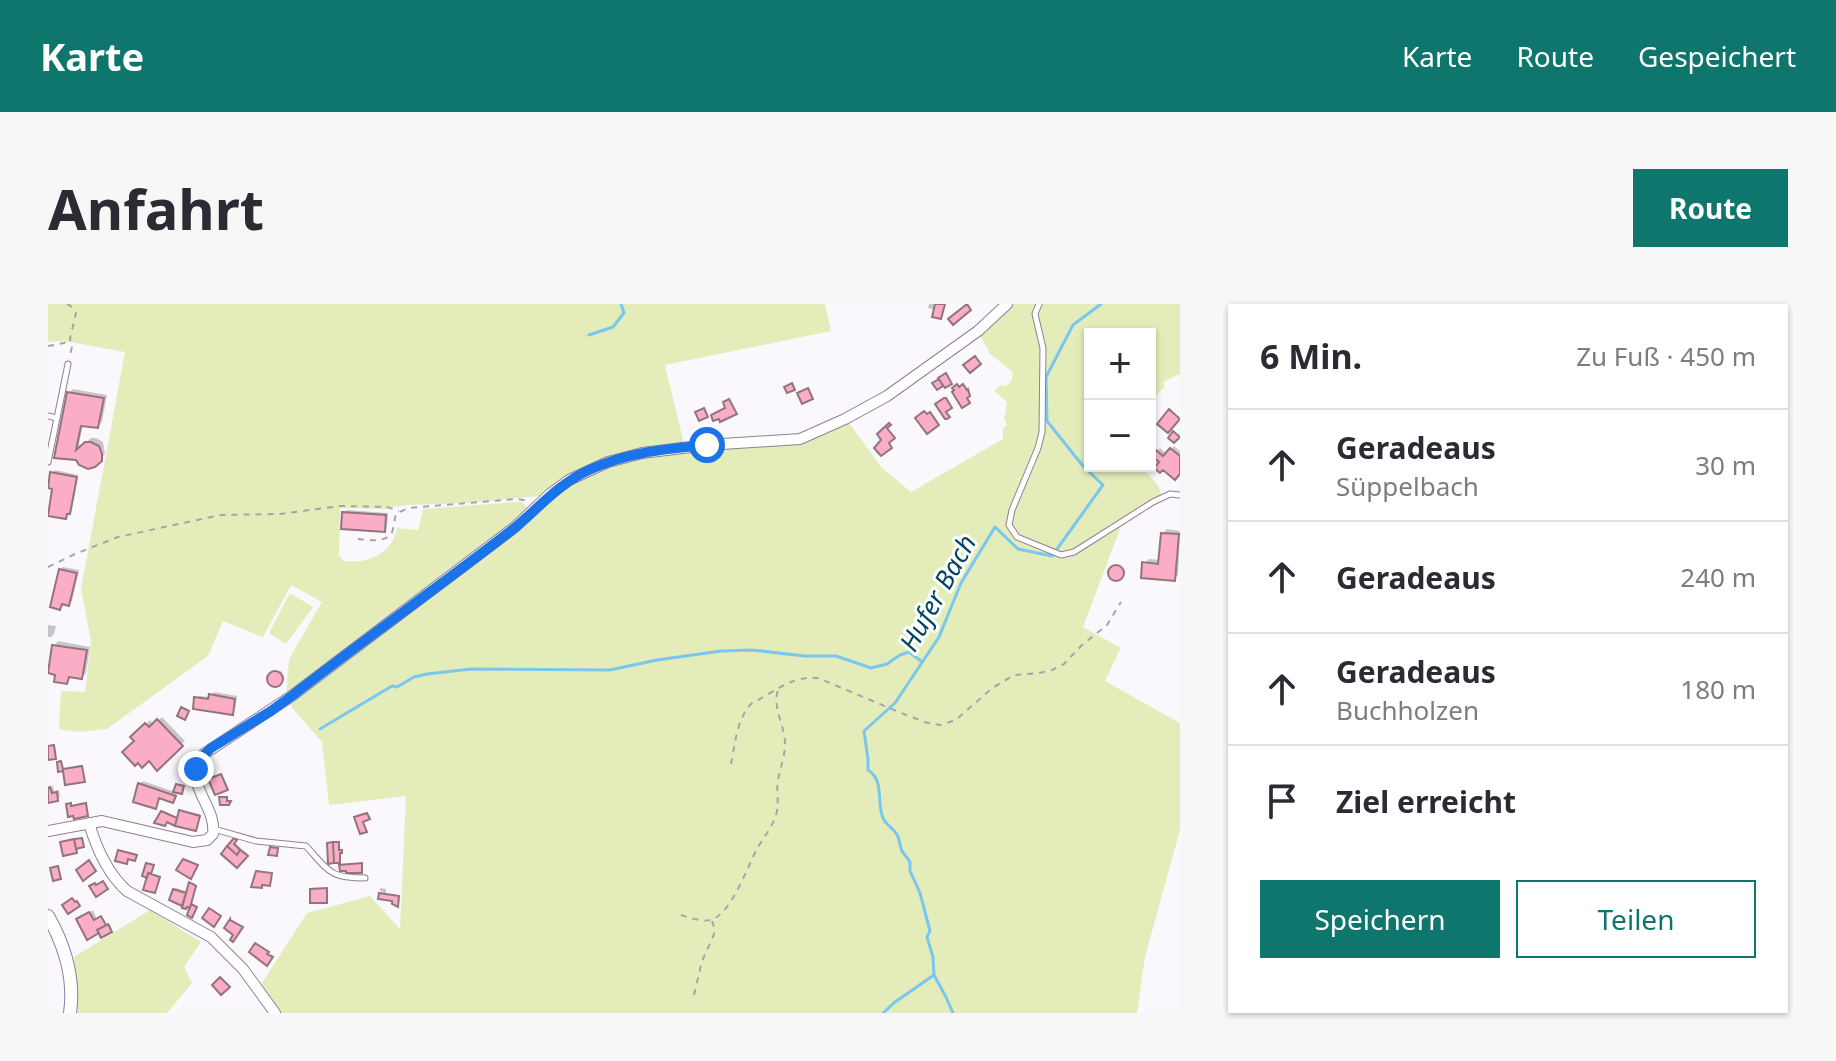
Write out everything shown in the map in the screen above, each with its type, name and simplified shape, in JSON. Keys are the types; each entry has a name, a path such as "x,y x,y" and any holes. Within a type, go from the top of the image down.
{"street":[{"path":"48,831 102,821 171,838 204,842 210,838 213,829 196,777 197,765 211,748 271,711 515,527 562,485 625,456 664,449 800,439 887,396 978,331 1007,304"},
{"path":"89,823 98,850 120,885 211,937 243,969 275,1013"},
{"path":"48,916 59,935 67,960 71,981 70,1013"}],"lane":[{"path":"1039,304 1035,314 1043,348 1042,432 1012,510 1009,525 1017,537 1061,555 1074,552 1170,494 1180,495"},
{"path":"48,462 68,364"},
{"path":"48,416 57,418"},
{"path":"213,829 256,841 306,846 327,870 341,878 365,878"}],"path":[{"path":"67,304 76,313 68,364"},
{"path":"48,346 70,339"},
{"path":"358,539 389,537 396,514 408,508 517,499 538,506"},
{"path":"48,567 118,537 221,515 280,514 340,506 387,507 399,511"},
{"path":"731,764 746,709 790,682 808,677 818,678 884,706 940,725 956,720 991,689 1014,675 1039,673 1064,664 1107,625 1121,602"},
{"path":"681,915 712,920 721,913 735,895 778,808 777,782 785,740 775,696 778,689"},
{"path":"694,995 702,961 715,930 712,920"}],"green space":[{"path":"48,304 825,304 831,331 665,365 684,444 654,447 541,496 386,509 340,508 339,556 344,561 353,562 370,559 384,551 397,528 418,530 423,509 523,502 528,509 512,525 286,696 289,659 322,602 291,585 263,637 223,621 208,656 107,729 79,732 59,729 61,691 85,692 91,641 81,589 125,352 64,341 48,342"},
{"path":"1012,304 1180,304 1180,374 1163,382 1165,387 1156,395 1156,328 1084,328 1084,472 1147,472 1162,495 1105,528 1105,534 1122,524 1083,627 1121,648 1105,681 1180,723 1180,830 1145,957 1137,1013 277,1013 258,989 307,913 370,896 400,929 406,796 329,805 322,742 288,703 563,488 590,473 643,456 800,440 847,420 882,468 911,492 1003,439 1003,428 1007,425 1004,419 1007,402 994,391 1011,382 1013,372 990,354 980,335"},
{"path":"290,593 313,607 286,644 269,633"},
{"path":"150,910 201,942 184,967 192,983 167,1013 75,1013 74,957"}],"building":[{"path":"935,304 945,304 941,319 932,317"},
{"path":"967,304 971,310 953,325 948,319"},
{"path":"975,356 981,364 970,373 963,365"},
{"path":"946,373 952,384 945,388 938,378"},
{"path":"939,379 943,386 937,390 932,383"},
{"path":"792,383 795,390 787,393 784,387"},
{"path":"957,384 959,387 963,384 970,396 967,398 970,403 962,408 952,392"},
{"path":"808,388 813,399 802,404 797,393"},
{"path":"67,392 104,398 98,428 81,426 76,450 85,442 99,446 102,461 95,467 88,469 76,460 54,458"},
{"path":"944,398 952,408 946,412 950,417 947,419 935,404"},
{"path":"729,399 737,414 720,422 719,419 713,421 711,415 725,408 723,402"},
{"path":"704,408 708,417 699,421 695,412"},
{"path":"1169,409 1180,419 1168,433 1157,424"},
{"path":"924,411 927,414 930,412 939,425 927,434 915,418"},
{"path":"889,423 891,425 887,428 895,438 889,443 892,448 881,456 874,448 881,440 877,434"},
{"path":"1173,431 1180,437 1174,443 1168,438"},
{"path":"1170,448 1180,456 1180,474 1175,480 1163,470 1160,473 1156,470 1159,462 1156,450 1163,456"},
{"path":"50,472 77,477 70,514 66,519 48,516 52,489 48,488"},
{"path":"342,512 386,515 385,532 341,529"},
{"path":"1161,533 1179,534 1175,581 1141,578 1142,562 1158,564"},
{"path":"1113,565 1119,565 1124,573 1122,579 1113,581 1108,576 1108,570"},
{"path":"59,569 77,573 69,606 62,604 60,610 50,607"},
{"path":"52,645 87,650 82,679 69,677 67,684 54,682 55,675 48,673"},
{"path":"272,671 278,671 283,679 281,685 272,687 267,682 267,676"},
{"path":"209,694 235,699 233,715 193,709 194,697 208,699"},
{"path":"181,707 189,711 185,720 177,716"},
{"path":"157,719 183,746 157,771 149,761 142,768 138,763 135,766 122,752 134,741 130,737 145,723 149,727"},
{"path":"54,745 56,759 48,760 48,746"},
{"path":"61,761 63,769 82,766 85,782 65,785 63,771 58,772 57,762"},
{"path":"221,774 228,790 215,795 208,779"},
{"path":"138,783 176,796 173,803 159,798 156,809 133,802"},
{"path":"176,784 184,786 182,794 173,792"},
{"path":"48,788 52,793 57,792 58,801 48,803"},
{"path":"219,797 227,797 227,801 231,801 229,805 220,805"},
{"path":"71,803 71,806 86,803 88,816 68,817 66,804"},
{"path":"179,810 200,816 196,831 175,826"},
{"path":"161,811 177,818 175,826 167,822 165,826 154,823"},
{"path":"367,813 370,819 363,822 367,832 360,834 354,817"},
{"path":"82,838 84,847 76,849 74,839"},
{"path":"234,838 237,840 234,844 240,850 237,855 227,846"},
{"path":"74,839 77,853 63,856 60,842"},
{"path":"333,842 339,842 339,850 342,850 340,863 334,863"},
{"path":"333,842 334,863 328,864 327,843"},
{"path":"227,846 237,855 240,850 248,856 237,868 221,854"},
{"path":"270,847 278,848 277,856 268,855"},
{"path":"118,850 137,855 135,861 128,859 127,864 115,861"},
{"path":"183,859 198,865 191,879 176,870"},
{"path":"89,860 96,871 83,881 76,870"},
{"path":"146,863 154,865 147,878 142,876"},
{"path":"362,863 362,873 340,871 339,865"},
{"path":"58,866 61,879 53,881 50,868"},
{"path":"256,871 272,873 270,886 251,887"},
{"path":"148,873 160,877 155,893 143,890"},
{"path":"103,881 108,889 96,897 89,886"},
{"path":"189,882 196,886 190,908 186,909 182,908"},
{"path":"327,888 327,903 310,903 310,889"},
{"path":"173,889 186,893 182,906 169,900"},
{"path":"379,893 399,896 398,907 392,901 378,899"},
{"path":"72,898 80,906 68,914 62,905"},
{"path":"191,904 197,907 192,918 187,915"},
{"path":"209,908 221,916 214,927 202,918"},
{"path":"89,912 94,920 101,916 106,925 87,940 76,919"},
{"path":"230,919 243,927 233,942 230,940 233,935 224,928"},
{"path":"108,924 112,932 101,938 97,930"},
{"path":"255,943 273,957 267,966 249,952"},
{"path":"220,977 230,987 221,995 212,985"}],"waterway":[{"path":"589,335 613,327 624,313 621,304"},
{"name":"Hufer Bach","path":"953,1013 934,975 927,937 930,931 920,893 910,871 910,862 902,851 897,835 883,818 877,780 868,770 864,731 895,703 939,637 961,583 995,527 1018,549 1052,556 1103,485 1083,466 1047,421 1046,377 1073,325 1101,304"},
{"path":"320,729 392,686 397,687 414,677 471,669 610,670 657,660 752,650 836,656 871,668 887,664 909,652 921,661"},
{"path":"883,1013 934,975"}],"route":[{"path":"196,769 211,748 293,695 515,527 569,480 625,456 707,445"}]}
